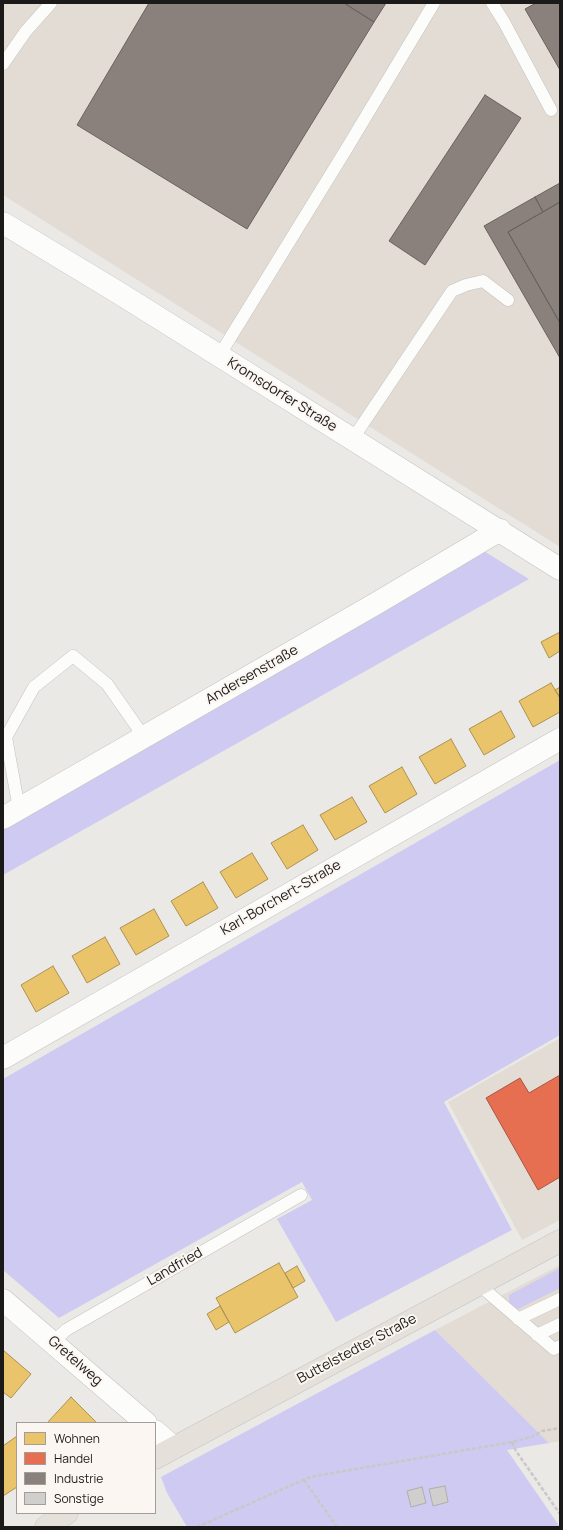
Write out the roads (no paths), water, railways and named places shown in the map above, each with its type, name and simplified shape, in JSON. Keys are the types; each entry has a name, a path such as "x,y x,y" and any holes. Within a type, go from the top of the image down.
{"main road":[{"name":"Buttelstedter Straße","path":"164,1452 560,1241"},
{"path":"46,1527 66,1514"}],"street":[{"name":"Kromsdorfer Straße","path":"3,223 119,292 352,440 500,530 560,569"},
{"name":"Andersenstraße","path":"11,813 377,603 500,530"},
{"name":"Karl-Borchert-Straße","path":"3,1058 560,739"},
{"name":"Gretelweg","path":"3,1300 145,1422"},
{"path":"156,1433 164,1452"}],"lane":[{"path":"3,64 26,31 51,3"},
{"path":"219,356 434,3"},
{"path":"492,3 504,22 551,110"},
{"path":"352,440 452,291 466,285 483,281 508,300"},
{"path":"11,813 6,737 34,687 73,656 107,684 144,736"},
{"name":"Landfried","path":"53,1342 66,1330 300,1195"},
{"path":"478,1284 554,1349 560,1346"},
{"path":"518,1319 560,1299"},
{"path":"537,1335 560,1324"}]}
